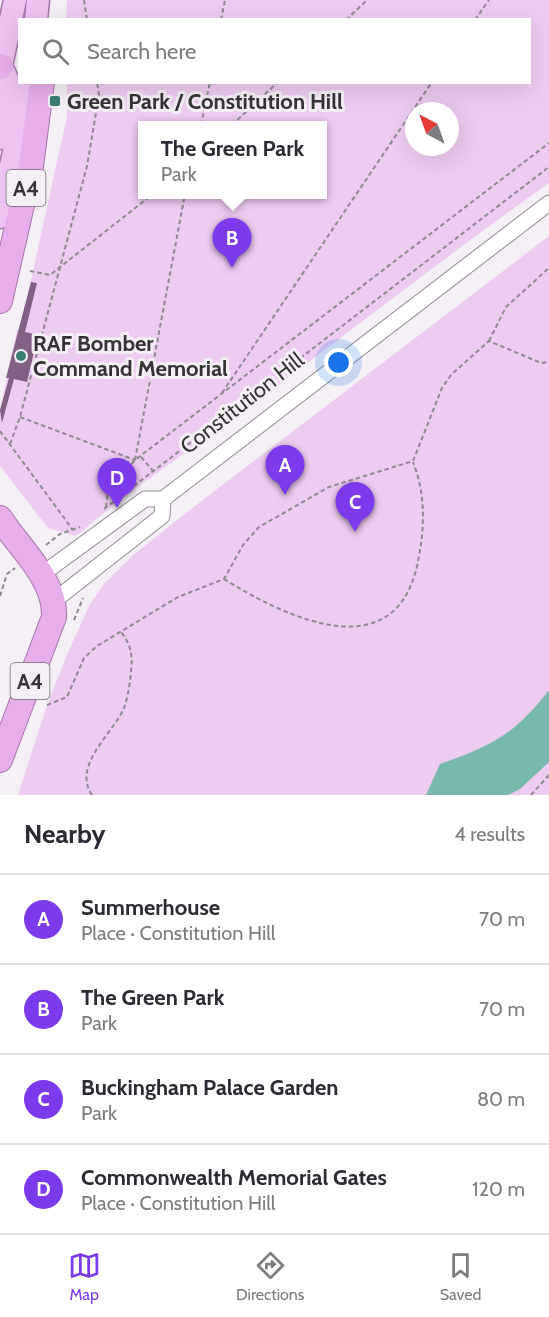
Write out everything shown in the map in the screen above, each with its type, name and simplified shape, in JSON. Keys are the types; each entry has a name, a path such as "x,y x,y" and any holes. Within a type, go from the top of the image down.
{"highway":[{"name":"A4","path":"0,301 31,166 42,84"},
{"path":"0,518 41,575 55,600"},
{"name":"A4","path":"0,760 54,616 55,600"}],"main road":[{"name":"A4","path":"0,138 8,81 1,66 15,0"},
{"path":"36,18 38,0"},
{"name":"A4","path":"0,217 29,84"}],"street":[{"name":"Constitution Hill","path":"41,575 145,499 164,499 549,203"},
{"name":"Constitution Hill","path":"55,600 162,516 164,499"}],"path":[{"path":"84,0 87,18"},
{"path":"222,18 225,0"},
{"path":"348,18 367,0"},
{"path":"476,18 489,0"},
{"path":"10,444 20,417 57,270 87,166 99,95 97,84"},
{"path":"202,121 210,84"},
{"path":"237,121 276,84"},
{"path":"221,396 239,365 431,84"},
{"path":"20,417 135,460 141,458 549,143"},
{"name":"Constitution Hill","path":"135,460 108,489 106,507 549,167"},
{"path":"30,271 50,275 148,199"},
{"path":"135,460 184,199"},
{"path":"224,579 262,603 314,622 358,627 379,620 405,600 416,580 423,511 421,483 413,461 442,388 451,375 489,341 506,307 549,268"},
{"path":"489,341 540,363 549,362"},
{"path":"0,430 73,530 60,534 44,546"},
{"path":"141,458 153,471"},
{"path":"47,705 67,697 84,658 97,646 178,597 224,579 243,545 259,526 329,487 413,461"},
{"path":"0,596 7,574"},
{"path":"92,795 86,786 86,774 97,749 108,737 124,708 129,688 131,644 121,632"},
{"path":"531,795 549,775"}],"shaded area":[{"path":"67,0 549,0 549,183 436,265 251,406 140,485 76,536 48,528 0,466 0,410 17,330 20,330 67,116 67,84 531,84 531,18 66,18"},
{"path":"549,236 549,795 18,795 47,705 67,655 89,606 103,585 132,556 191,509"},
{"path":"549,690 549,762 520,789 508,795 426,795 440,764 474,751 501,737 525,718"}],"building":[{"path":"31,282 37,283 25,332 38,335 27,382 14,379 2,423 0,410 9,378 6,378","holes":["19,350 26,352 23,363 15,362"]}],"place":[{"name":"Green Park / Constitution Hill","path":"55,101"},
{"name":"The Green Park","path":"232,268"},
{"name":"RAF Bomber Command Memorial","path":"21,356"},
{"name":"Summerhouse","path":"285,495"},
{"name":"Commonwealth Memorial Gates","path":"117,508"},
{"name":"Buckingham Palace Garden","path":"355,532"}]}
